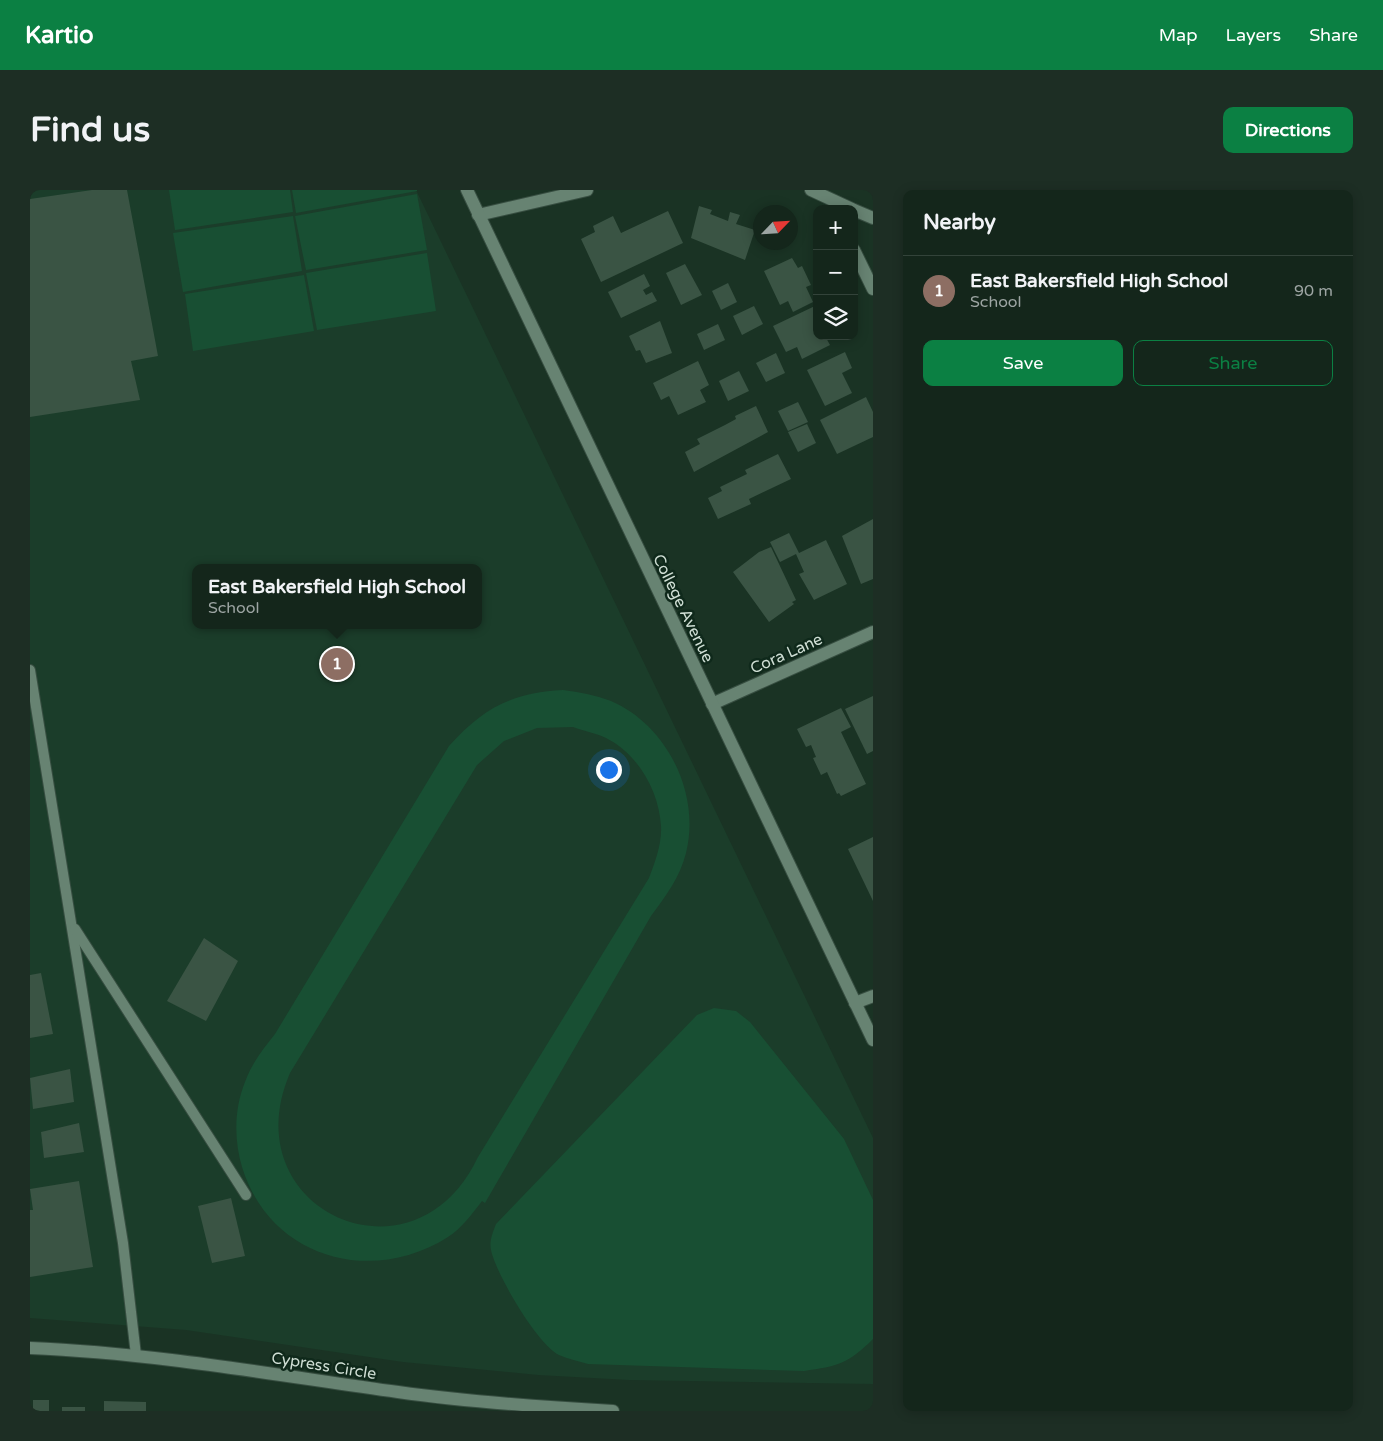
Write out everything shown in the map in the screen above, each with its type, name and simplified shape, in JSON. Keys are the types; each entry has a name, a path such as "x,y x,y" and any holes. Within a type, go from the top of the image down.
{"street":[{"name":"College Avenue","path":"467,190 873,1040"},
{"path":"478,215 587,190"},
{"path":"811,190 832,204"},
{"path":"858,211 873,218"},
{"path":"858,258 873,289"},
{"name":"Cora Lane","path":"712,704 873,632"},
{"path":"856,1003 873,996"},
{"name":"Cypress Circle","path":"30,1348 136,1355 400,1393 536,1407 613,1411"}],"lane":[{"path":"30,670 122,1243 136,1355"},
{"path":"72,924 246,1195"}],"shaded area":[{"path":"30,190 416,190 873,1138 873,1384 629,1380 538,1375 403,1362 186,1330 30,1318"},
{"path":"169,190 290,190 293,212 175,230"},
{"path":"292,190 417,190 417,191 296,213"},
{"path":"417,194 427,250 306,270 295,216"},
{"path":"293,216 302,271 183,292 173,233"},
{"path":"427,253 436,311 317,330 306,273"},
{"path":"304,275 314,331 193,351 185,294"},
{"path":"563,690 593,695 611,701 631,712 663,744 675,764 684,785 688,808 689,831 686,853 680,870 672,886 651,916 485,1203 482,1201 467,1220 448,1237 418,1252 387,1260 356,1260 327,1254 299,1242 275,1223 256,1198 239,1157 236,1125 241,1092 254,1062 275,1034 449,746 486,712 513,699","holes":["573,727 602,736 617,745 628,754 645,775 656,800 661,826 658,853 649,878 478,1157 449,1198 413,1221 375,1226 338,1217 307,1196 285,1163 279,1122 290,1073 477,765 504,741 537,728"]},
{"path":"714,1008 736,1011 750,1022 844,1139 873,1200 873,1339 849,1359 834,1365 804,1371 588,1364 559,1355 550,1348 529,1323 509,1291 494,1261 491,1247 496,1224 697,1015"}],"building":[{"path":"92,190 127,190 158,356 131,361 140,400 30,417 30,199"},
{"path":"699,206 712,210 710,214 728,221 730,212 740,215 736,224 753,229 753,236 745,260 691,238"},
{"path":"668,211 683,243 601,282 581,239 595,232 593,226 613,216 621,233"},
{"path":"792,258 798,268 802,266 811,285 806,287 813,302 793,312 788,301 780,305 764,271"},
{"path":"685,264 702,295 681,305 666,273"},
{"path":"644,274 650,286 643,290 646,295 652,292 657,301 621,318 608,292"},
{"path":"728,283 737,302 721,310 712,291"},
{"path":"754,306 763,324 742,335 733,316"},
{"path":"813,307 813,340 827,340 830,345 802,359 797,347 786,352 773,326"},
{"path":"660,321 672,353 646,363 640,350 636,351 629,336"},
{"path":"718,324 725,340 704,350 697,334"},
{"path":"845,352 852,368 842,373 852,393 825,406 807,370"},
{"path":"776,353 785,373 766,382 756,363"},
{"path":"698,361 709,385 700,390 706,402 678,415 669,396 661,400 653,383"},
{"path":"739,371 749,391 728,401 719,381"},
{"path":"866,397 873,412 873,437 837,454 820,420"},
{"path":"798,402 808,422 788,431 778,411"},
{"path":"756,406 768,432 694,472 685,452 700,444 697,439 736,419 735,416"},
{"path":"807,424 816,443 798,452 788,432"},
{"path":"778,454 791,479 749,499 751,504 718,519 708,498 722,491 720,487 747,474 745,470"},
{"path":"873,519 873,579 861,584 842,536"},
{"path":"789,533 799,553 826,540 847,584 814,600 799,574 804,572 796,554 780,562 770,542"},
{"path":"771,547 796,600 792,602 794,604 769,622 733,572 759,552"},
{"path":"873,696 873,751 867,754 845,709"},
{"path":"841,708 851,727 841,732 866,784 841,796 839,793 837,794 827,772 821,775 813,758 816,757 811,745 806,747 797,729"},
{"path":"873,837 873,901 848,849"},
{"path":"204,938 238,961 206,1021 167,1001"},
{"path":"41,973 53,1034 30,1038 30,975"},
{"path":"70,1069 74,1102 33,1109 30,1078"},
{"path":"79,1123 84,1152 44,1158 41,1132"},
{"path":"79,1181 93,1267 30,1277 30,1210 33,1210 30,1189"},
{"path":"231,1198 245,1256 212,1263 198,1206"},
{"path":"33,1400 49,1400 49,1411 33,1411"},
{"path":"104,1401 146,1402 146,1411 104,1411"},
{"path":"62,1407 85,1407 85,1411 62,1411"}],"place":[{"name":"East Bakersfield High School","path":"337,664"}]}
